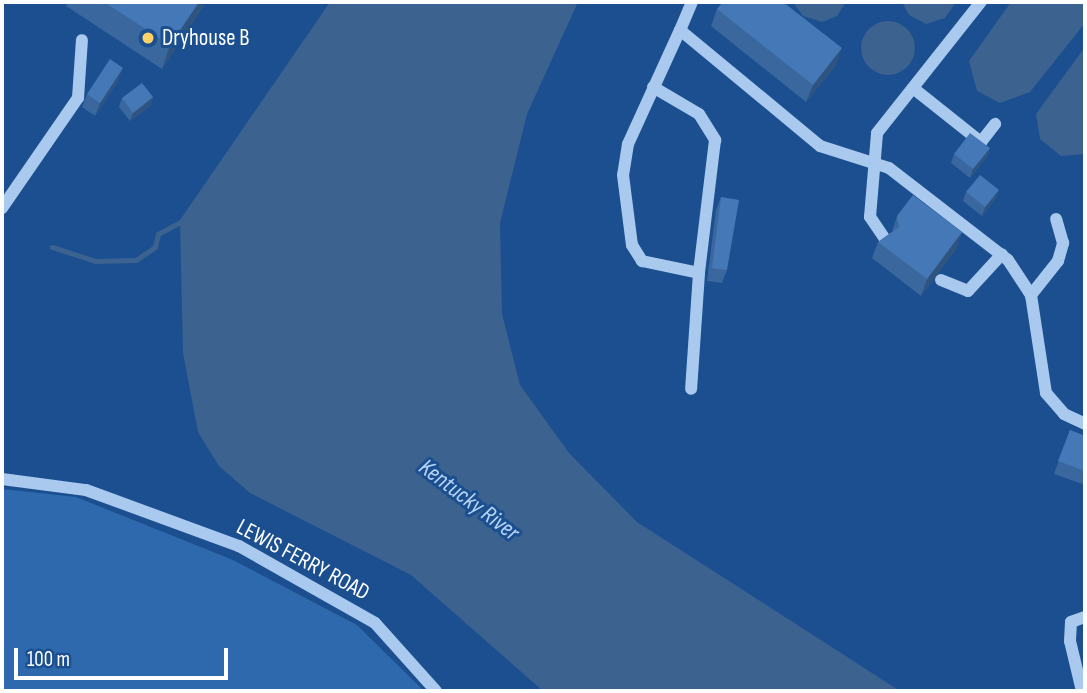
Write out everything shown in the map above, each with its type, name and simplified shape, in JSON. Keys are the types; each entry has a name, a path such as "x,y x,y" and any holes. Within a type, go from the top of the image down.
{"street":[{"path":"692,2 628,144 623,176 632,245 657,268 699,273"},
{"path":"885,239 870,217 877,133 981,2"},
{"path":"680,30 820,146 873,159 1002,254 1031,295 1046,393 1064,414 1085,424"},
{"path":"2,208 78,98 82,40"},
{"path":"653,86 699,114 715,140 699,273 691,388"},
{"path":"913,88 981,142 995,124"},
{"path":"1031,295 1058,261 1063,243 1056,219"},
{"path":"941,280 968,291 1002,254"},
{"name":"LEWIS FERRY ROAD","path":"2,479 86,490 239,546 375,623 436,691"},
{"path":"1082,691 1070,632 1071,622 1085,617"}],"shaded area":[{"path":"2,489 76,497 233,560 357,625 424,691 2,691"}],"water":[{"name":"Kentucky River","path":"330,2 578,2 527,114 500,223 502,314 520,385 569,453 637,522 900,691 543,691 411,575 250,493 219,466 198,432 183,353 180,220"},
{"path":"793,2 846,2 837,16 822,22 803,16"},
{"path":"902,2 956,2 945,18 926,24 909,15"},
{"path":"1011,2 1085,2 1085,23 1030,92 1000,103 977,91 969,61"},
{"path":"893,21 903,25 911,33 915,48 911,63 903,71 883,75 873,71 865,63 861,43 865,33 873,25"},
{"path":"1085,47 1085,154 1061,156 1040,139 1036,114"}],"building":[{"path":"104,2 199,2 170,45"},
{"path":"723,2 783,2 842,48 813,85 717,9"},
{"path":"110,59 123,68 100,103 87,94"},
{"path":"142,83 153,97 133,113 122,98"},
{"path":"970,133 990,148 973,169 954,154"},
{"path":"980,175 999,190 985,207 966,192"},
{"path":"913,195 962,232 927,279 878,242 899,227 897,216"},
{"path":"721,197 739,200 727,270 712,268"},
{"path":"1070,430 1085,436 1085,471 1058,461"}],"waterway":[{"path":"52,247 96,261 136,260 155,247 158,234 184,220"}],"place":[{"name":"Dryhouse B","path":"148,38"}]}
